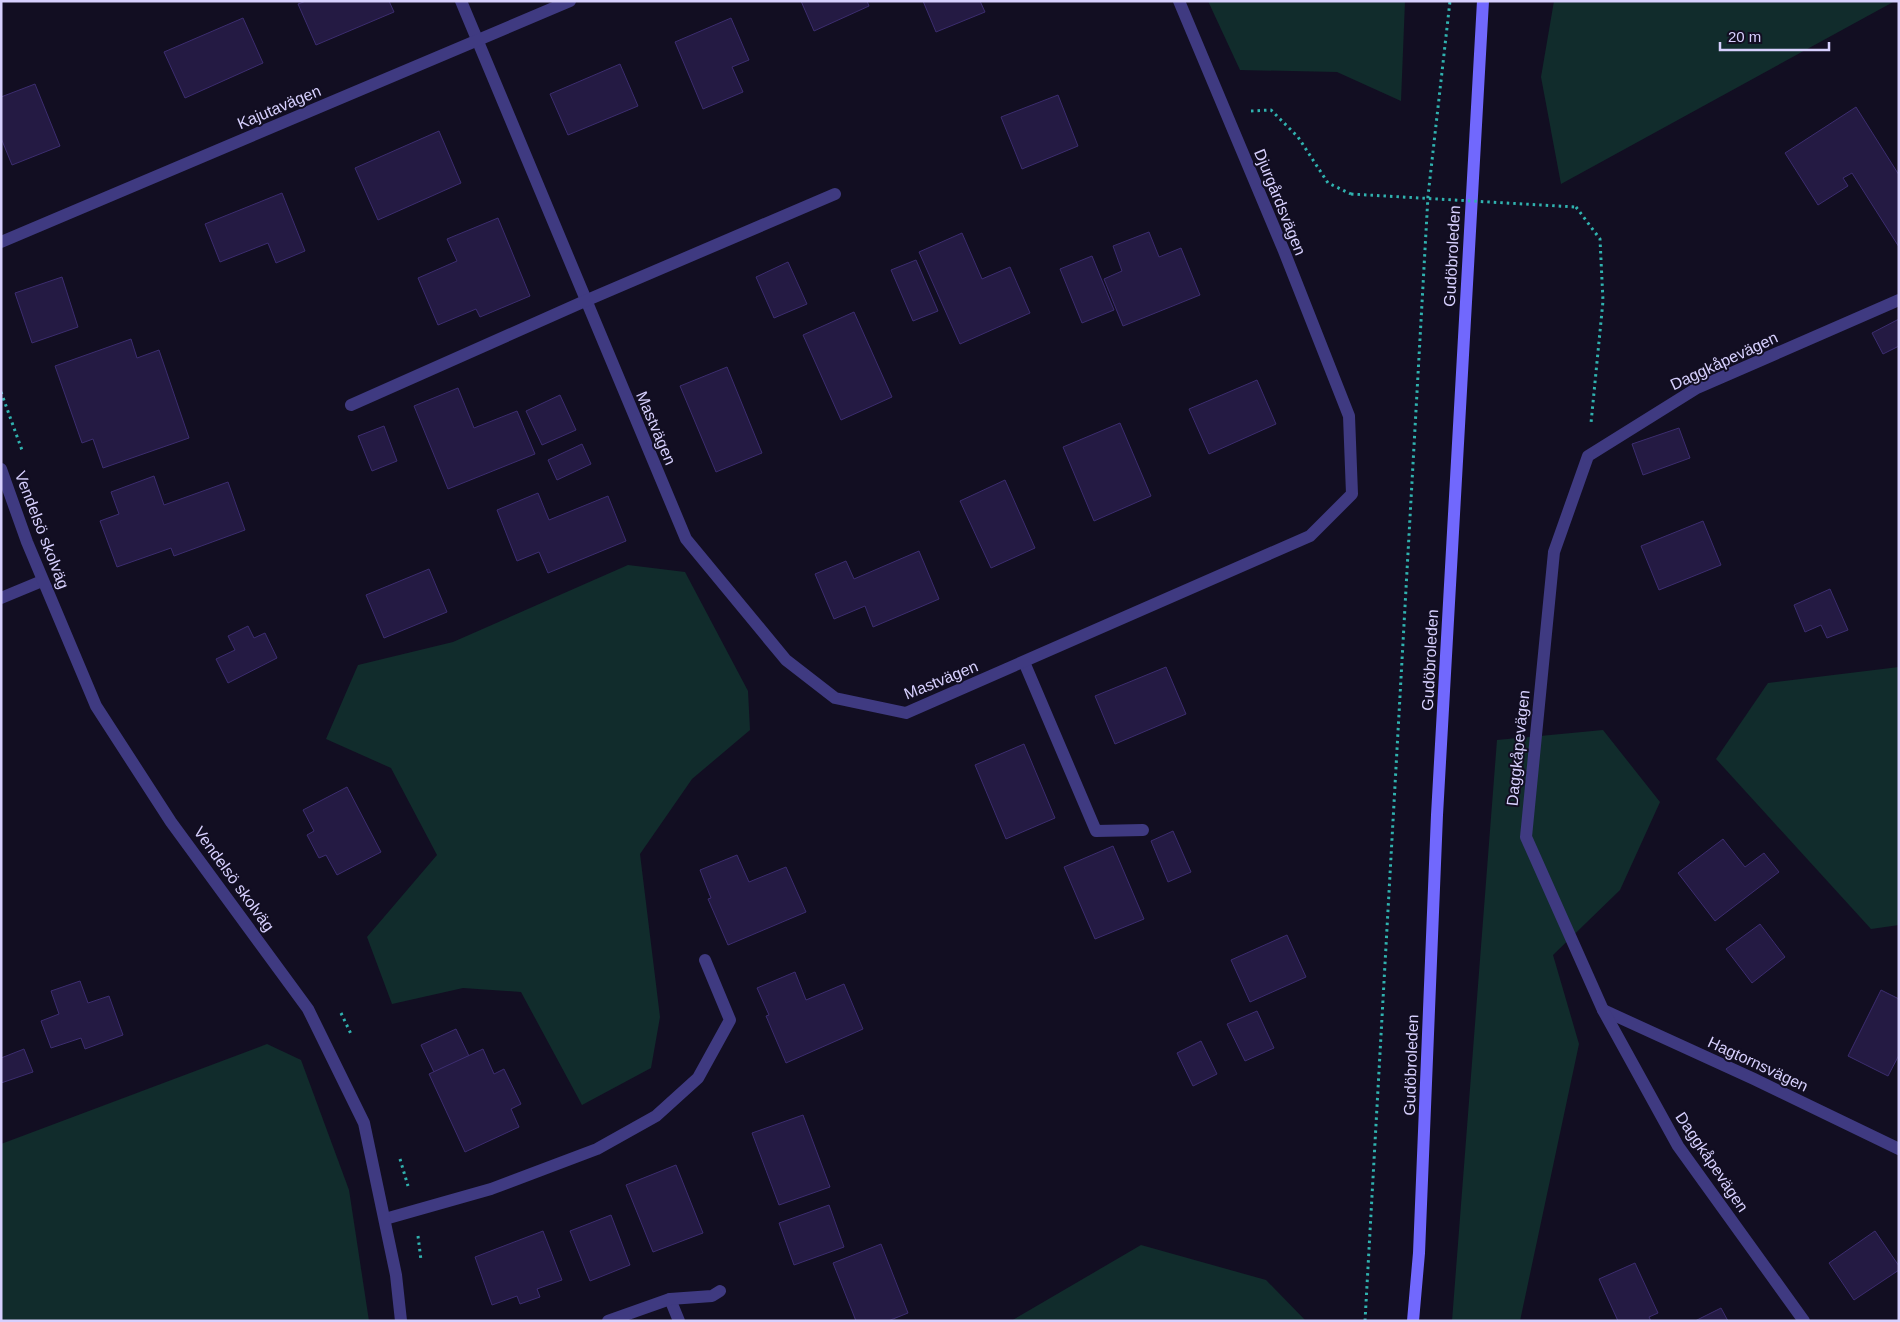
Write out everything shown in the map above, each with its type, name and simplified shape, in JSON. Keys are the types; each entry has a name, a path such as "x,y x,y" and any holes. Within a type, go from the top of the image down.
{"main road":[{"name":"Gudöbroleden","path":"1413,1321 1419,1243 1438,805 1483,1"}],"street":[{"name":"Mastvägen","path":"460,1 686,538 786,660 835,698 906,713 1310,536 1352,494 1349,416"},
{"name":"Kajutavägen","path":"1,242 570,1"},
{"name":"Djurgårdsvägen","path":"1179,1 1226,111 1349,416"},
{"path":"351,405 585,301 835,194"},
{"name":"Daggkåpevägen","path":"1804,1321 1678,1146 1603,1010 1526,836 1554,552 1588,456 1697,388 1899,300"},
{"name":"Vendelsö skolväg","path":"1,469 42,581 96,706 171,822 308,1008 364,1123 396,1275 401,1321"},
{"path":"1,598 42,581"},
{"path":"1024,662 1096,831 1143,830"},
{"path":"385,1218 491,1189 597,1149 656,1116 698,1078 730,1020 705,960"},
{"name":"Hagtornsvägen","path":"1603,1010 1754,1079 1899,1149"},
{"path":"608,1321 670,1299 712,1296 720,1291"},
{"path":"670,1299 679,1321"}],"path":[{"path":"1365,1321 1428,196 1450,1"},
{"path":"1226,111 1271,110 1298,137 1328,182 1351,194 1576,207 1600,239 1603,292 1588,456"}],"green space":[{"path":"1208,1 1405,1 1401,101 1337,72 1240,70"},
{"path":"1554,1 1895,1 1561,184 1541,77"},
{"path":"628,565 685,572 748,691 750,730 692,779 640,854 660,1017 651,1068 582,1105 521,992 463,988 392,1004 367,937 437,855 391,768 326,739 358,665 453,642"},
{"path":"1899,667 1899,925 1871,929 1716,759 1768,683"},
{"path":"1603,730 1660,802 1620,890 1553,955 1579,1044 1520,1321 1452,1321 1497,740"},
{"path":"267,1044 301,1060 349,1190 369,1321 1,1321 1,1144"},
{"path":"1141,1245 1266,1280 1306,1321 1011,1321"}],"building":[{"path":"306,1 389,1 394,12 316,45 298,4"},
{"path":"801,1 867,1 869,6 814,31"},
{"path":"923,1 980,1 985,12 936,32"},
{"path":"243,18 263,63 185,98 164,52"},
{"path":"731,18 749,60 732,67 743,92 703,109 675,42"},
{"path":"620,64 638,106 568,135 550,94"},
{"path":"35,84 60,146 12,165 1,138 1,97"},
{"path":"1058,95 1078,146 1022,169 1001,117"},
{"path":"1856,107 1899,175 1899,247 1852,173 1843,178 1848,186 1818,205 1785,153"},
{"path":"439,131 461,183 378,220 355,168"},
{"path":"282,193 305,251 276,263 268,243 220,262 205,224"},
{"path":"498,218 530,296 480,317 476,309 438,325 418,278 457,261 447,239"},
{"path":"1149,232 1159,257 1181,248 1200,295 1123,326 1104,279 1122,271 1113,246"},
{"path":"962,233 982,279 1010,267 1030,313 960,344 919,252"},
{"path":"1092,256 1114,310 1082,323 1060,269"},
{"path":"916,260 938,311 913,321 891,270"},
{"path":"788,262 807,304 774,318 756,277"},
{"path":"62,277 78,327 32,343 15,293"},
{"path":"854,312 892,397 841,420 803,335"},
{"path":"1899,319 1899,346 1883,354 1872,333"},
{"path":"131,339 137,358 159,350 189,438 103,468 93,439 82,443 55,366"},
{"path":"727,367 762,453 716,472 680,386"},
{"path":"1257,380 1276,424 1209,454 1189,409"},
{"path":"458,388 474,428 517,411 535,454 448,489 414,406"},
{"path":"560,395 576,430 542,445 526,411"},
{"path":"1120,423 1151,496 1094,521 1063,447"},
{"path":"384,426 397,461 372,471 358,436"},
{"path":"1679,428 1690,458 1643,475 1632,444"},
{"path":"582,444 591,464 557,480 548,460"},
{"path":"154,476 164,505 228,482 245,530 174,556 171,548 117,567 100,521 119,514 111,492"},
{"path":"1005,480 1035,548 991,568 960,501"},
{"path":"538,493 549,520 608,496 626,541 548,573 539,552 517,561 497,510"},
{"path":"1703,521 1721,565 1659,590 1641,546"},
{"path":"919,551 939,599 873,627 865,606 834,619 815,574 846,561 854,579"},
{"path":"429,569 447,612 384,638 366,595"},
{"path":"1830,589 1848,630 1827,638 1821,625 1805,632 1794,605"},
{"path":"248,626 254,638 265,633 277,658 228,683 216,659 235,650 228,636"},
{"path":"1166,667 1186,714 1115,744 1095,696"},
{"path":"1024,744 1055,818 1006,839 975,765"},
{"path":"347,787 381,852 337,875 326,855 319,858 307,835 314,831 303,810"},
{"path":"1173,831 1191,872 1168,882 1151,841"},
{"path":"1723,839 1745,867 1764,853 1779,872 1715,921 1678,873"},
{"path":"1113,846 1144,919 1095,939 1064,867"},
{"path":"737,855 749,882 786,867 806,912 728,945 708,899 711,898 700,870"},
{"path":"1760,924 1785,957 1752,983 1726,949"},
{"path":"1287,935 1306,977 1250,1002 1231,960"},
{"path":"795,972 806,1000 844,984 863,1029 786,1063 766,1016 769,1015 757,988"},
{"path":"80,981 88,1003 109,996 123,1035 85,1049 81,1038 51,1048 41,1021 59,1014 51,991"},
{"path":"1881,990 1899,999 1899,1055 1888,1076 1848,1056"},
{"path":"1257,1011 1274,1048 1245,1061 1227,1024"},
{"path":"456,1029 469,1056 434,1072 421,1045"},
{"path":"1201,1041 1217,1074 1193,1086 1177,1053"},
{"path":"24,1049 33,1072 1,1083 1,1058"},
{"path":"483,1049 494,1074 504,1069 521,1104 511,1109 519,1127 465,1152 429,1074"},
{"path":"803,1115 830,1187 779,1205 752,1133"},
{"path":"676,1165 703,1233 653,1252 626,1185"},
{"path":"829,1205 844,1247 794,1265 779,1223"},
{"path":"611,1215 630,1265 590,1281 570,1231"},
{"path":"543,1231 562,1280 537,1289 540,1297 520,1304 517,1296 492,1305 475,1257"},
{"path":"1875,1231 1899,1266 1899,1270 1854,1300 1829,1263"},
{"path":"881,1244 908,1313 888,1321 856,1321 833,1263"},
{"path":"1635,1263 1658,1313 1649,1317 1651,1321 1618,1321 1599,1279"},
{"path":"1721,1308 1728,1321 1695,1321"}]}
